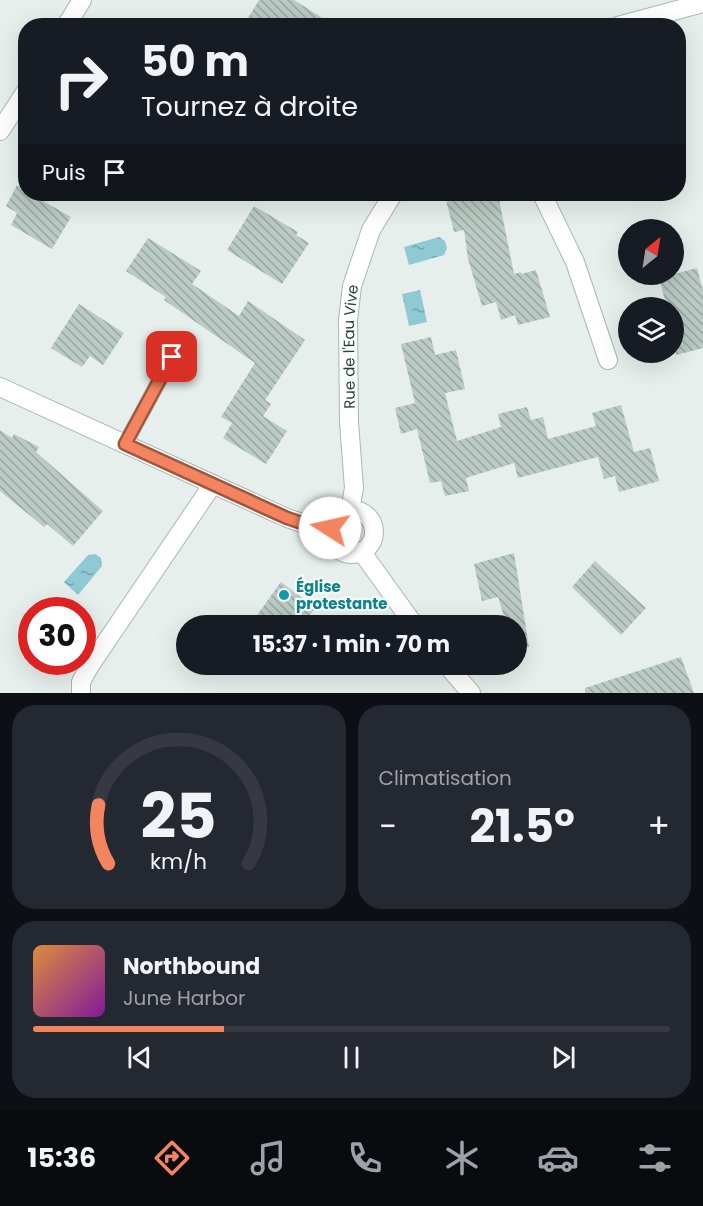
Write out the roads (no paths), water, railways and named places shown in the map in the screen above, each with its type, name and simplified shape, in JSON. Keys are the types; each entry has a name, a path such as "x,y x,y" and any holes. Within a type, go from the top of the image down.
{"street":[{"path":"71,18 82,0"},
{"path":"648,18 703,3"},
{"path":"0,131 18,103"},
{"name":"Rue de l'Eau Vive","path":"350,510 354,488 349,422 348,320 352,286 371,230 389,201"},
{"path":"545,201 575,262 608,360"},
{"path":"0,387 287,518 308,525 330,528"},
{"path":"77,689 89,667 213,484"},
{"path":"350,510 364,513 372,523 373,536 371,542 361,551 348,553 336,547 330,535 330,528 337,515 350,510"},
{"path":"361,551 408,615"},
{"path":"455,675 471,693"}],"lane":[{"path":"125,444 172,357"}],"water":[{"path":"439,237 445,241 447,248 444,255 409,265 404,247"},
{"path":"420,290 427,322 409,326 402,294"},
{"path":"95,554 101,558 102,566 78,595 64,582 88,555"}],"place":[{"name":"Église protestante","path":"284,595"}]}
